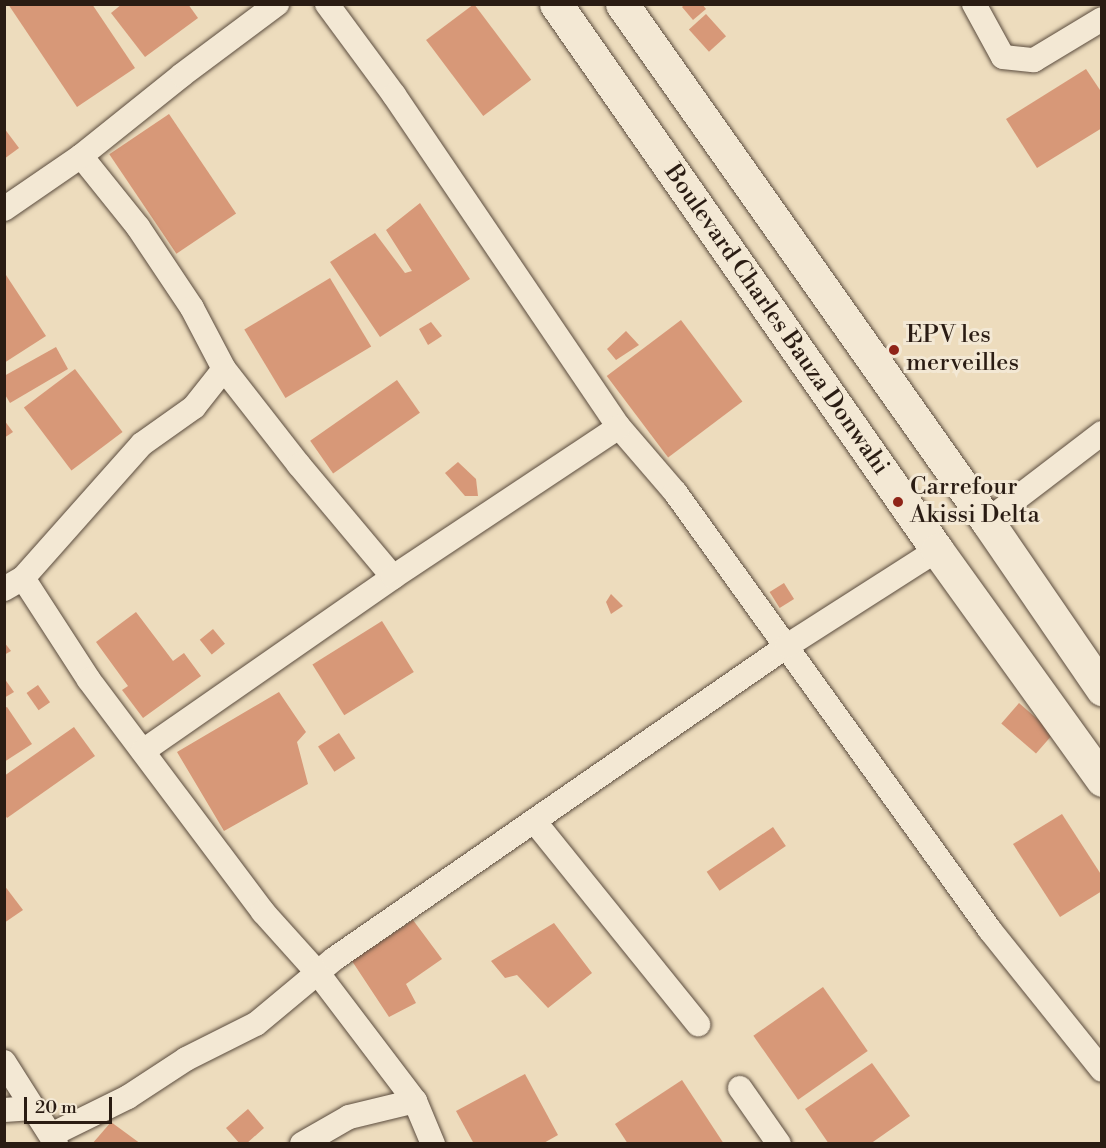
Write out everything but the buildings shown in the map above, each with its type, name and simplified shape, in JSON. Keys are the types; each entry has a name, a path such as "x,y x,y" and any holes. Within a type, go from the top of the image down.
{"main road":[{"name":"Boulevard Charles Bauza Donwahi","path":"556,4 937,550 1101,780"},
{"path":"622,4 987,521 1101,689"}],"street":[{"path":"4,208 81,156 182,75 277,4"},
{"path":"327,4 394,95 619,427 675,492 990,930 1101,1070"},
{"path":"974,4 1003,57 1034,60 1101,19"},
{"path":"81,156 144,236 192,308 225,369 299,465 393,577"},
{"path":"225,369 194,407 142,444 14,583 264,912 317,972 415,1101 432,1143"},
{"path":"143,751 393,577 619,427"},
{"path":"987,521 1101,432"},
{"path":"4,1062 53,1139 128,1097 186,1059 256,1024 317,972 787,646 937,550"},
{"path":"535,822 698,1024"},
{"path":"740,1088 778,1143"},
{"path":"302,1143 349,1117 415,1101"},
{"path":"4,1110 33,1108"}],"place":[{"name":"EPV les merveilles","path":"894,350"},
{"name":"Carrefour Akissi Delta","path":"898,502"}]}
